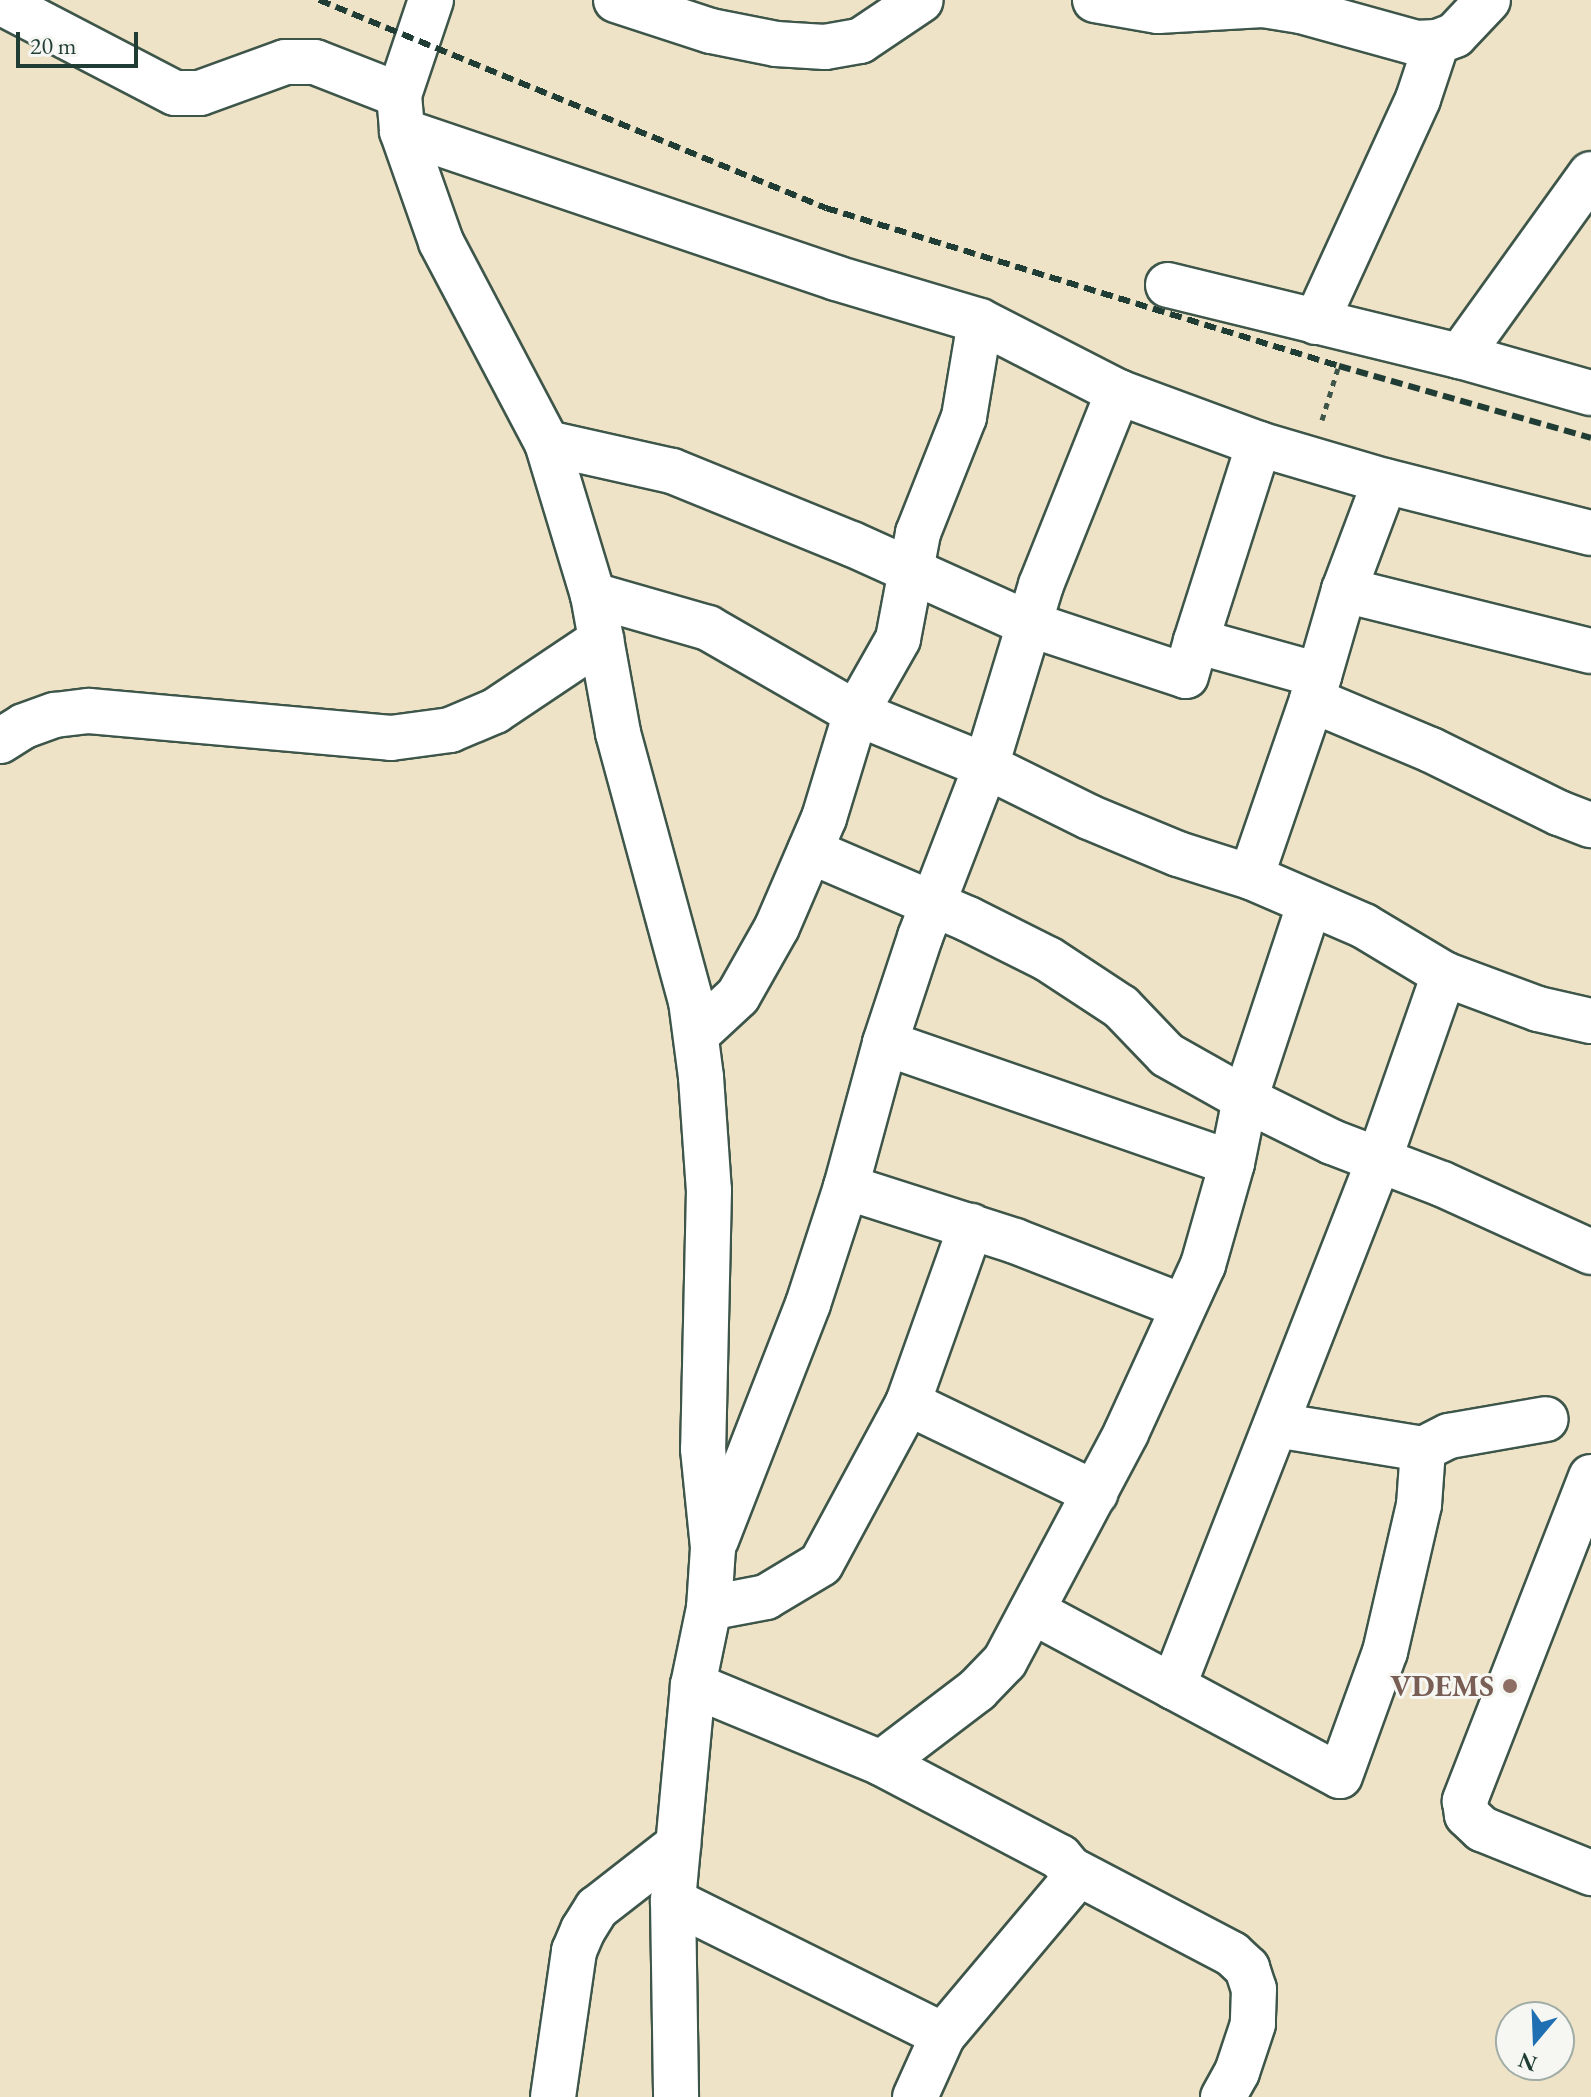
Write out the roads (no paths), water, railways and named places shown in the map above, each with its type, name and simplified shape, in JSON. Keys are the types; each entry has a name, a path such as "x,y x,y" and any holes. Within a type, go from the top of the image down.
{"street":[{"path":"616,0 711,31 776,44 825,47 860,41 921,0"},
{"path":"1095,0 1158,11 1263,5 1301,11 1416,43 1437,42 1455,35 1488,0"},
{"path":"0,2 175,93 200,93 285,62 315,62 401,113 836,278 980,321 1118,392 1259,444 1385,481 1591,533"},
{"path":"422,3 401,113 441,242 547,443 593,595 618,733 691,1001 696,1035 709,1190 703,1449 713,1548 709,1608 693,1685 673,1901 676,2097"},
{"path":"1334,326 1437,42"},
{"path":"1460,356 1591,174"},
{"path":"1168,285 1460,356 1591,393"},
{"path":"696,1035 738,996 777,927 810,851 856,713 898,639 918,533 964,417 980,321"},
{"path":"713,1548 808,1304 846,1187 885,1043 932,905 986,766 1029,624 1118,392"},
{"path":"547,443 672,471 1029,624 1186,676 1259,444"},
{"path":"1251,877 1316,688 1344,590 1385,481"},
{"path":"1344,590 1591,651"},
{"path":"593,595 708,628 856,713 986,766 1127,833 1178,854 1251,877 1309,905 1364,926 1444,974 1538,1009 1591,1021"},
{"path":"0,741 24,726 55,715 89,711 391,738 450,730 495,711 601,640"},
{"path":"1196,641 1316,688 1431,750 1591,825"},
{"path":"810,851 1048,959 1121,1007 1167,1055 1245,1099 1591,1252"},
{"path":"881,1763 977,1690 1005,1661 1095,1493 1203,1265 1232,1163 1245,1099 1309,905"},
{"path":"1173,1687 1379,1160 1444,974"},
{"path":"885,1043 1232,1163"},
{"path":"846,1187 971,1226 1182,1306"},
{"path":"709,1608 766,1597 821,1564 908,1403 971,1226"},
{"path":"908,1403 1095,1493"},
{"path":"1276,1425 1423,1449 1449,1436 1546,1419"},
{"path":"1032,1611 1340,1776 1385,1652 1419,1505 1423,1449"},
{"path":"1591,1477 1465,1801 1467,1815 1482,1829 1591,1873"},
{"path":"693,1685 881,1763 1060,1857 1070,1869 1232,1954 1247,1968 1254,1989 1253,2024 1237,2072 1223,2097"},
{"path":"553,2097 574,1951 583,1930 597,1908 678,1845"},
{"path":"915,2097 943,2035 1072,1882 1070,1869"},
{"path":"673,1901 943,2035"}],"railway":[{"path":"319,0 826,208 1339,366 1591,438"}],"place":[{"name":"VDEMS","path":"1510,1686"}]}
